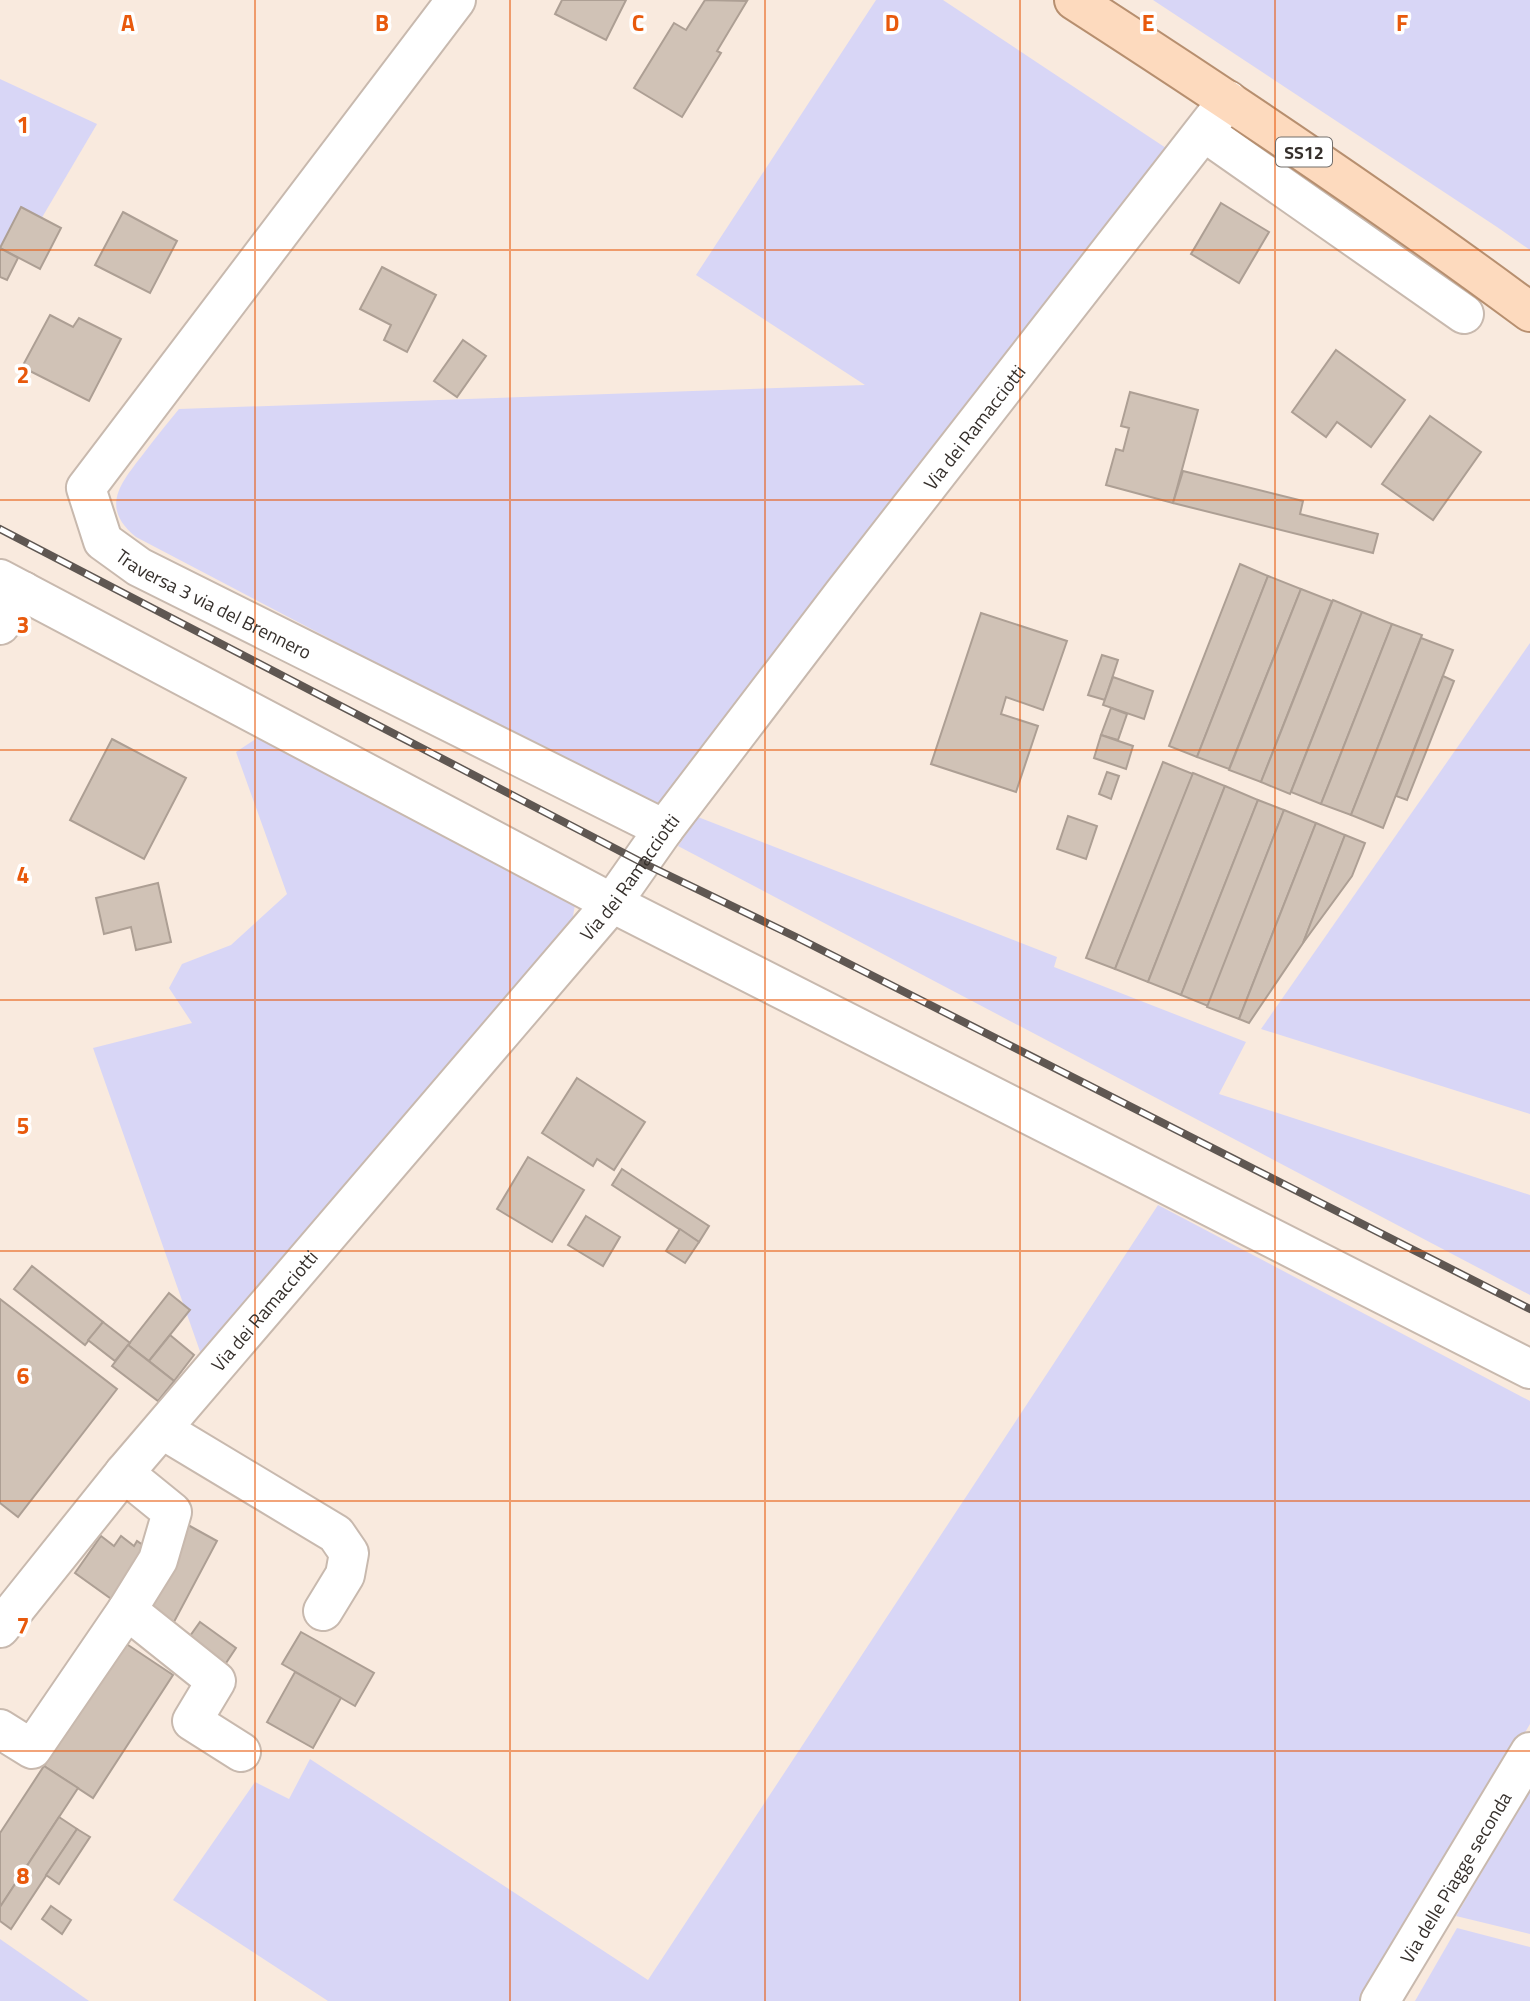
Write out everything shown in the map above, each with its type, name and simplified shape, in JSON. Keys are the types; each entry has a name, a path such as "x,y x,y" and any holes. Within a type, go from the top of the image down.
{"main road":[{"name":"SS12","path":"1074,0 1228,100 1448,251 1530,312"}],"street":[{"name":"Traversa 3 via del Brennero","path":"456,0 86,488 103,541 139,567 664,829"},
{"name":"Via dei Ramacciotti","path":"0,1628 124,1473 612,903 664,829 844,593 1228,100"},
{"path":"1203,132 1464,314"},
{"path":"0,625 12,585 612,903 1530,1369"},
{"path":"163,1430 336,1534 349,1553 345,1575 323,1611"},
{"path":"0,1729 32,1749 158,1560 172,1512 124,1473"},
{"path":"127,1610 216,1681 192,1721 241,1752"},
{"name":"Via delle Piagge seconda","path":"1380,2001 1530,1752"}],"shaded area":[{"path":"876,0 943,0 1169,150 666,815 136,537 125,526 118,515 116,505 122,485 179,409 865,385 696,275"},
{"path":"1153,0 1530,0 1530,250 1497,227"},
{"path":"0,79 97,124 17,260 0,252"},
{"path":"1530,643 1530,1114 1261,1029"},
{"path":"257,738 575,905 571,927 202,1357 93,1048 192,1023 169,988 182,964 231,945 287,894 236,752"},
{"path":"698,817 1057,957 1054,967 1246,1042 1219,1094 1530,1195 1530,1295 678,846"},
{"path":"1158,1205 1530,1401 1530,1724 1366,2001 328,2001 173,1900 255,1782 289,1799 310,1759 648,1980"},
{"path":"1530,1790 1530,1934 1456,1916"},
{"path":"1457,1928 1530,1947 1530,2001 1415,2001"},
{"path":"0,1939 89,2001 0,2001"}],"building":[{"path":"562,0 626,0 606,40 555,14"},
{"path":"705,0 747,1 717,51 721,53 682,117 634,88 674,23 686,30"},
{"path":"1221,203 1269,232 1239,283 1191,254"},
{"path":"21,207 61,228 40,269 0,248"},
{"path":"123,212 177,241 150,293 95,265"},
{"path":"0,248 18,258 7,280 0,277"},
{"path":"382,267 436,295 407,352 384,340 391,325 360,309"},
{"path":"50,315 73,327 79,318 121,339 89,401 22,367"},
{"path":"463,340 486,356 457,397 434,381"},
{"path":"1336,350 1405,400 1371,447 1337,422 1326,437 1292,412"},
{"path":"1130,392 1198,410 1173,503 1106,485 1116,449 1123,451 1129,428 1121,426"},
{"path":"1430,416 1481,452 1433,520 1382,484"},
{"path":"1183,471 1303,501 1300,514 1378,534 1373,553 1173,503"},
{"path":"1240,564 1268,576 1197,757 1169,746"},
{"path":"1268,576 1301,589 1229,769 1197,757"},
{"path":"1301,589 1332,601 1261,782 1229,770"},
{"path":"1333,600 1362,612 1290,794 1261,782"},
{"path":"1362,612 1392,624 1321,804 1291,792"},
{"path":"981,613 1067,641 1043,710 1006,697 1001,714 1038,726 1016,792 931,764"},
{"path":"1392,624 1422,635 1351,815 1321,804"},
{"path":"1421,638 1453,650 1383,828 1351,815"},
{"path":"1102,655 1118,660 1105,700 1088,695"},
{"path":"1443,676 1454,681 1407,800 1396,796"},
{"path":"1113,677 1153,691 1144,719 1103,705"},
{"path":"1111,708 1127,714 1118,740 1101,735"},
{"path":"1101,735 1133,746 1126,769 1094,758"},
{"path":"112,739 186,778 144,859 70,820"},
{"path":"1163,762 1193,774 1115,969 1086,958"},
{"path":"1107,772 1119,776 1111,799 1099,794"},
{"path":"1193,773 1225,786 1148,982 1115,969"},
{"path":"1225,786 1258,800 1181,995 1148,982"},
{"path":"1258,800 1284,810 1208,1006 1181,995"},
{"path":"1284,810 1316,823 1239,1019 1207,1007"},
{"path":"1068,816 1097,826 1086,859 1057,849"},
{"path":"1316,823 1345,835 1303,943 1249,1023 1239,1019"},
{"path":"1345,835 1365,843 1352,876 1303,943"},
{"path":"158,883 171,942 136,950 131,927 104,934 96,898"},
{"path":"577,1078 645,1122 614,1170 597,1159 593,1166 542,1133"},
{"path":"528,1157 584,1190 552,1242 497,1209"},
{"path":"622,1169 709,1226 699,1242 612,1185"},
{"path":"586,1216 620,1237 603,1266 568,1245"},
{"path":"680,1229 699,1242 685,1263 666,1251"},
{"path":"32,1266 103,1322 85,1345 14,1289"},
{"path":"169,1293 190,1310 149,1361 128,1345"},
{"path":"0,1299 117,1389 18,1517 0,1503"},
{"path":"103,1322 130,1343 115,1361 88,1340"},
{"path":"170,1335 194,1355 174,1381 149,1361"},
{"path":"128,1345 174,1381 158,1401 112,1366"},
{"path":"188,1525 217,1541 174,1622 144,1606"},
{"path":"101,1536 114,1546 121,1536 134,1546 137,1541 153,1552 117,1603 75,1573"},
{"path":"200,1622 236,1648 222,1669 185,1643"},
{"path":"301,1632 374,1673 355,1706 282,1664"},
{"path":"125,1643 173,1675 93,1798 44,1766"},
{"path":"295,1672 341,1698 313,1748 267,1722"},
{"path":"44,1766 78,1788 0,1907 0,1833"},
{"path":"59,1817 77,1829 11,1929 0,1921 0,1907"},
{"path":"77,1829 90,1837 59,1884 46,1875"},
{"path":"51,1906 71,1920 62,1934 42,1919"}],"railway":[{"path":"0,529 641,862 798,938 1530,1309"}]}
